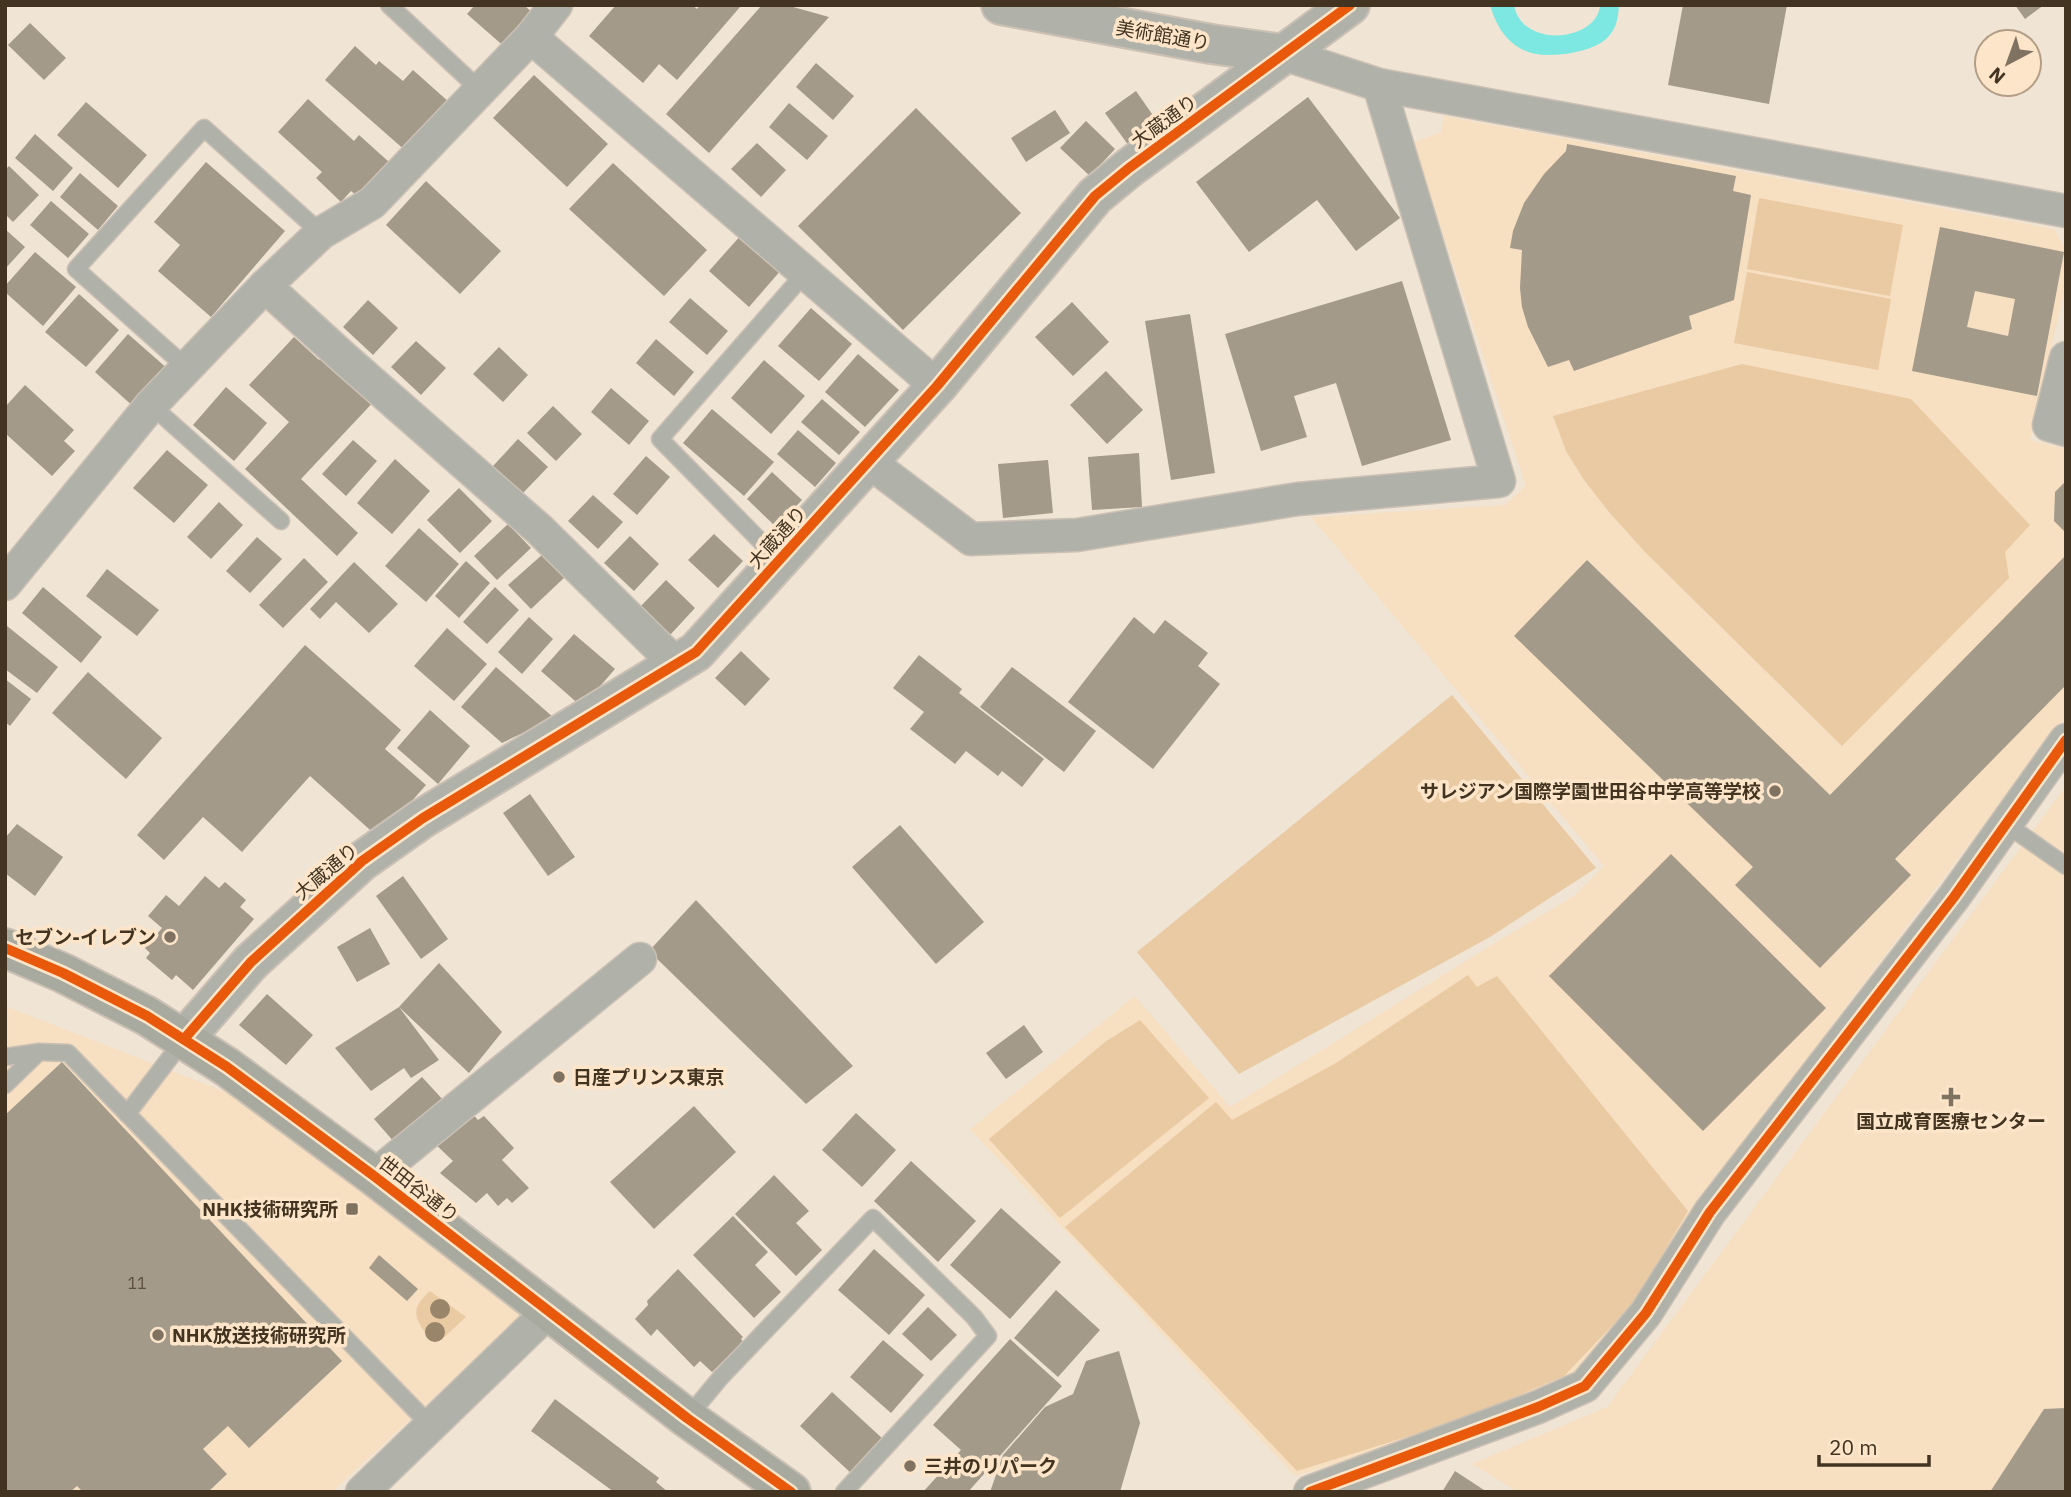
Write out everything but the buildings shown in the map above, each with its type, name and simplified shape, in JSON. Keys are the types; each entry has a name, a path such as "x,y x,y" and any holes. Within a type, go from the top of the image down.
{"main road":[{"name":"世田谷通り","path":"5,948 63,973 185,1038 374,1177 687,1418 791,1492"}],"street":[{"path":"5,584 151,405 265,286 321,233 372,203 481,91 531,37 556,5"},
{"name":"美術館通り","path":"1001,5 1211,44 1284,54"},
{"name":"大蔵通り","path":"185,1038 251,962 362,861 423,818 696,652 937,386 1095,196 1350,5"},
{"path":"531,37 937,386"},
{"path":"1284,54 1379,85 2066,211"},
{"path":"868,461 971,539 1076,535 1298,499 1499,481 1379,85"},
{"path":"265,286 540,530 676,664"},
{"path":"2066,358 2049,425 2066,429"},
{"path":"1310,1492 1538,1407 1586,1386 1646,1313 1710,1212 1923,937 2066,740"},
{"path":"374,1177 640,959"},
{"path":"362,1492 548,1312"}],"lane":[{"path":"388,5 481,91"},
{"path":"187,368 76,270 204,128 321,233"},
{"path":"779,560 660,439 805,272"},
{"path":"151,405 281,521"},
{"path":"2006,824 2066,866"},
{"path":"127,1114 185,1038"},
{"path":"5,1085 38,1052"},
{"path":"5,1057 38,1052 68,1053 430,1426"},
{"path":"687,1418 721,1377 873,1218 974,1317 988,1336 844,1492"}],"shaded area":[{"name":"サレジアン国際学園世田谷中学高等学校","path":"1444,116 2054,229 2066,250 2066,283 2030,440 2066,449 2066,716 1836,1020 1698,1209 1637,1308 1570,1378 1464,1426 1295,1476 970,1129 1135,996 1230,1107 1574,896 1604,866 1311,517 1505,505 1526,486 1413,143 1441,132"},
{"path":"1759,198 1903,225 1890,296 1747,269"},
{"path":"1747,272 1891,299 1878,370 1734,343"},
{"path":"1742,364 1911,399 2030,525 2005,552 2009,578 1842,746 1645,552 1609,512 1566,451 1553,416"},
{"path":"1452,695 1596,868 1490,937 1239,1074 1137,952"},
{"name":"国立成育医療センター","path":"2066,786 2066,1492 1518,1492 1472,1464 1607,1407"},
{"path":"1468,975 1477,987 1497,976 1688,1211 1633,1304 1564,1376 1458,1421 1297,1471 1065,1227 1216,1102 1232,1120 1336,1063"},
{"name":"NHK放送技術研究所","path":"5,1006 236,1096 525,1313 332,1492 5,1492"},
{"path":"1140,1020 1209,1098 1060,1218 989,1139 1105,1042"},
{"path":"430,1291 466,1317 441,1340 428,1337 417,1318 417,1307"}],"water":[{"path":"1490,5 1514,5 1520,19 1531,29 1544,34 1559,35 1574,33 1587,27 1596,17 1600,5 1619,5 1614,29 1602,42 1582,51 1545,55 1519,48 1507,38 1495,20"}],"cycle path":[{"path":"185,1038 251,962 362,861 423,818 696,652 937,386 1095,196 1350,5"},
{"path":"1310,1492 1538,1407 1585,1386 1646,1313 1710,1212 1954,897 2066,740"},
{"path":"5,948 63,973 147,1016 227,1067 374,1176 687,1418 791,1492"}],"place":[{"name":"サレジアン国際学園世田谷中学高等学校","path":"1775,791"},
{"name":"セブン-イレブン","path":"170,937"},
{"name":"日産プリンス東京","path":"559,1077"},
{"name":"国立成育医療センター","path":"1951,1097"},
{"name":"NHK技術研究所","path":"352,1209"},
{"name":"NHK放送技術研究所","path":"158,1335"},
{"name":"三井のリパーク","path":"910,1466"}]}
